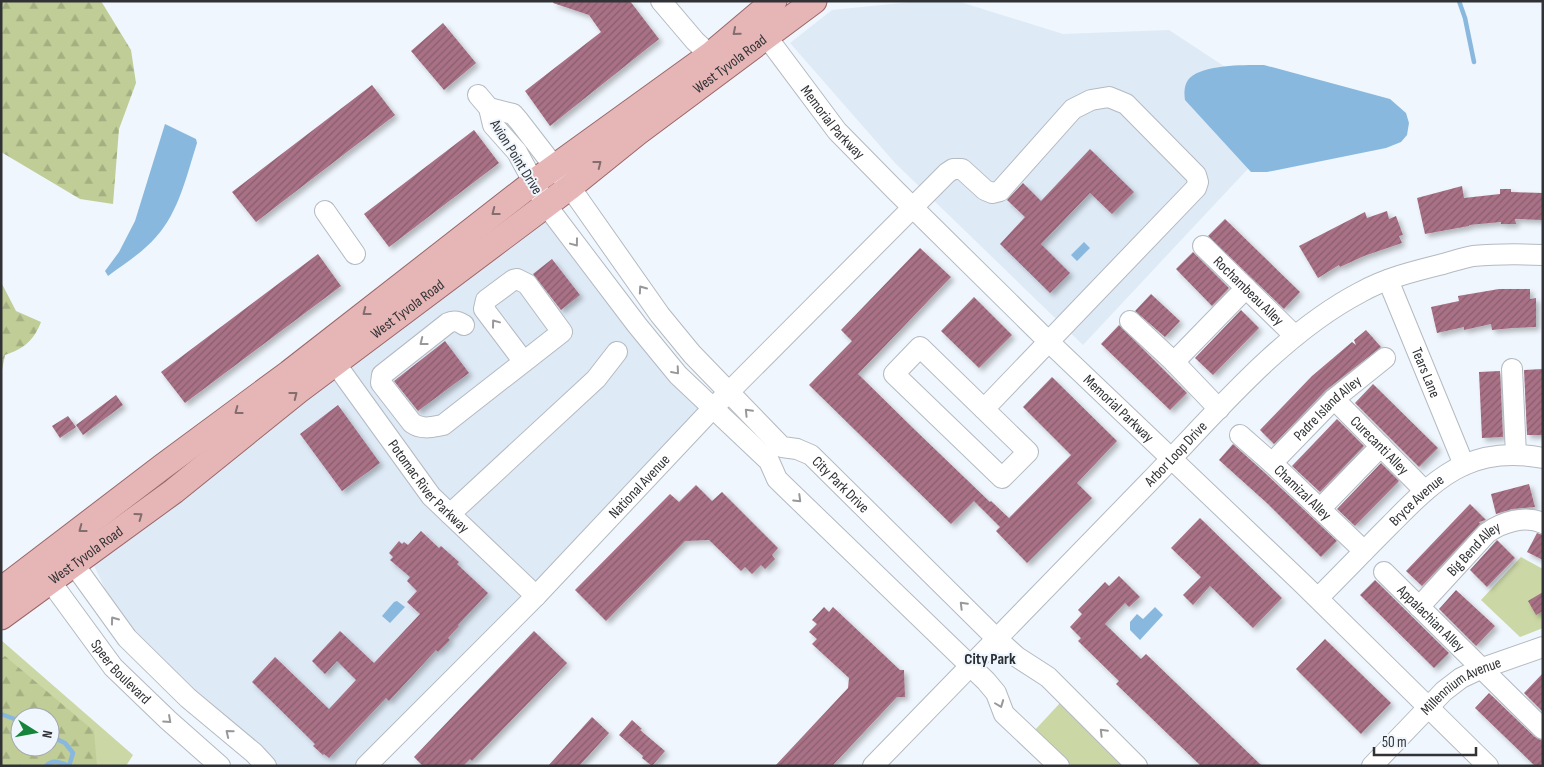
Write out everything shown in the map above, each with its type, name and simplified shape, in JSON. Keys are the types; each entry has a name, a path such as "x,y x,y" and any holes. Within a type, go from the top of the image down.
{"main road":[{"name":"West Tyvola Road","path":"1,590 43,572 67,555 174,491 335,363 546,205 562,177 774,1"},
{"name":"West Tyvola Road","path":"67,555 162,467 289,373 534,182 562,177 637,133 814,1"},
{"name":"West Tyvola Road","path":"1,618 43,572"}],"street":[{"path":"661,1 695,41 710,54"},
{"name":"Memorial Parkway","path":"766,36 837,132 1049,342 1318,598 1488,766"},
{"name":"National Avenue","path":"366,766 536,596 712,409 912,207 953,169 962,169 984,190 992,193 1000,191 1073,109 1090,100 1109,97 1126,104 1196,176 1198,182 1196,188 1049,342"},
{"name":"Avion Point Drive","path":"546,205 517,152 493,124 484,101 513,114 562,177"},
{"name":"City Park Drive","path":"562,177 660,315 692,354 729,393 782,447 797,449 811,455 997,639 1017,657 1048,678 1137,766"},
{"path":"546,205 678,375 769,461 777,479 782,484 971,666 996,692 1004,714 1059,766"},
{"path":"325,211 355,254"},
{"name":"Rochambeau Alley","path":"1202,246 1296,336"},
{"name":"Arbor Loop Drive","path":"873,766 1262,365 1332,308 1362,291 1388,280 1471,256 1543,255"},
{"path":"464,325 453,321 448,323 380,378 381,383 412,423 422,428 443,425 524,362 562,332 527,284 522,280 513,280 486,300 484,309 524,362"},
{"name":"Tears Lane","path":"1388,280 1464,465"},
{"path":"1174,362 1246,288"},
{"path":"638,325 660,315"},
{"path":"1130,321 1219,408"},
{"path":"984,409 1049,342"},
{"path":"920,347 984,409 1028,452 1002,478 894,374 920,347"},
{"path":"450,514 596,379 617,352"},
{"name":"Padre Island Alley","path":"1272,464 1334,399 1385,358"},
{"name":"Potomac River Parkway","path":"335,363 431,496 536,596"},
{"path":"1512,369 1516,455"},
{"name":"Curecanti Alley","path":"1334,399 1425,491"},
{"name":"Chamizal Alley","path":"1240,435 1364,551"},
{"path":"1320,509 1381,446"},
{"name":"Bryce Avenue","path":"1318,598 1425,491 1448,474 1464,465 1480,460 1516,455 1543,458"},
{"name":"Big Bend Alley","path":"1419,607 1487,533 1493,529 1524,519 1543,523"},
{"path":"67,555 127,638 194,704 254,753 266,766"},
{"name":"Speer Boulevard","path":"43,572 113,667 168,720 220,766"},
{"name":"Appalachian Alley","path":"1384,572 1480,669 1543,729"},
{"name":"Millennium Avenue","path":"1372,766 1451,685 1461,678 1480,669 1543,648"}],"shaded area":[{"path":"921,1 957,1 1063,34 1169,30 1286,107 1288,126 1083,345 895,163 790,43 832,10"},
{"path":"539,200 709,409 364,766 267,766 128,638 90,557"}],"green space":[{"path":"1,1 101,1 131,50 136,83 119,129 113,204 80,199 1,152"},
{"path":"1,282 16,311 41,322 28,343 18,350 5,355 1,375"},
{"path":"1521,557 1543,569 1543,628 1520,637 1481,600"},
{"path":"1,640 133,755 126,766 1,766"},
{"path":"5,656 94,731 97,766 1,766 1,659"},
{"path":"1060,703 1126,766 1072,766 1035,730"}],"water":[{"path":"1264,65 1390,99 1406,113 1409,123 1407,135 1401,142 1386,148 1267,172 1251,172 1185,100 1185,90 1188,80 1202,71 1224,66"},
{"path":"165,124 196,139 197,143 181,192 171,216 151,243 108,276 105,271 119,252 135,221"},
{"path":"1084,242 1090,248 1077,261 1071,255"},
{"path":"397,601 405,607 390,623 382,616"},
{"path":"1155,607 1163,615 1140,640 1130,630 1130,622 1137,614 1143,619"}],"building":[{"path":"554,1 630,1 659,39 550,126 525,91 601,32 589,15 553,3"},
{"path":"443,23 476,63 444,90 411,51"},
{"path":"372,85 395,115 256,222 232,192"},
{"path":"474,130 499,163 389,247 364,214"},
{"path":"1090,149 1134,192 1112,214 1090,193 1041,244 1070,273 1050,293 1000,244 1025,217 1007,200 1023,183 1041,201"},
{"path":"1462,186 1464,198 1500,194 1500,189 1511,189 1511,192 1543,193 1543,220 1515,219 1516,224 1501,224 1501,222 1469,225 1425,234 1417,198"},
{"path":"1387,211 1389,219 1396,216 1403,235 1399,236 1402,243 1364,256 1340,267 1339,265 1318,278 1299,246 1365,212 1367,218"},
{"path":"1225,219 1300,292 1284,309 1208,236"},
{"path":"920,248 951,277 858,374 915,430 1009,518 1071,455 1023,407 1052,377 1117,441 1077,483 1092,498 1027,563 996,531 1000,527 974,501 951,524 809,385 852,341 841,330"},
{"path":"1193,252 1229,288 1212,306 1176,269"},
{"path":"318,254 341,286 185,403 161,372"},
{"path":"552,259 580,295 561,310 533,274"},
{"path":"1499,289 1530,289 1530,299 1536,298 1536,327 1492,330 1491,324 1437,333 1431,307 1459,301 1458,296"},
{"path":"1151,294 1180,321 1165,337 1135,311"},
{"path":"974,297 1012,335 979,368 941,331"},
{"path":"1241,310 1259,328 1213,375 1195,358"},
{"path":"1119,325 1187,393 1170,410 1101,344"},
{"path":"1366,330 1381,347 1326,390 1274,444 1260,430 1312,376 1352,342 1356,345 1354,340"},
{"path":"445,341 469,373 418,411 394,381"},
{"path":"1543,369 1543,435 1527,435 1524,370"},
{"path":"1500,371 1503,437 1482,438 1479,372"},
{"path":"1373,384 1438,448 1419,467 1355,403"},
{"path":"116,395 123,405 83,435 76,425"},
{"path":"338,405 380,463 342,491 300,434"},
{"path":"68,416 76,427 60,438 52,426"},
{"path":"1337,419 1364,446 1320,492 1292,466"},
{"path":"1233,444 1337,541 1321,557 1268,504 1219,460"},
{"path":"1381,463 1399,481 1355,526 1337,509"},
{"path":"1529,484 1535,507 1512,509 1496,514 1491,494"},
{"path":"696,485 712,501 722,492 778,548 772,555 775,559 765,569 761,565 752,574 745,567 741,571 709,540 685,541 606,621 575,590 670,494 679,502"},
{"path":"1470,504 1486,520 1479,522 1480,524 1422,586 1406,571"},
{"path":"1200,518 1282,598 1253,628 1210,586 1193,605 1183,595 1201,577 1171,548"},
{"path":"421,531 439,548 441,546 459,562 457,564 488,593 458,625 448,638 450,640 438,652 436,650 389,701 386,698 329,758 313,746 315,744 252,682 275,657 329,709 356,680 337,661 325,674 312,661 340,631 374,663 420,614 407,602 417,591 407,581 410,577 390,560 393,557 389,553 399,541 402,544 404,542 408,545"},
{"path":"1537,533 1543,535 1543,560 1527,552"},
{"path":"1497,540 1515,558 1487,587 1470,570"},
{"path":"1119,576 1140,597 1129,607 1125,603 1105,624 1141,659 1146,654 1262,766 1201,766 1116,684 1119,681 1078,641 1081,638 1070,627 1082,614 1078,610 1105,582 1109,586"},
{"path":"1375,580 1449,653 1434,668 1360,595"},
{"path":"1456,590 1495,626 1476,646 1439,609"},
{"path":"1543,592 1543,611 1536,615 1528,601"},
{"path":"824,607 829,612 833,607 900,670 904,670 905,697 897,697 832,766 775,766 848,688 849,678 812,644 817,639 809,632 817,624 812,620"},
{"path":"534,631 567,663 472,761 470,759 463,766 423,766 414,757"},
{"path":"1325,639 1391,703 1361,734 1296,669"},
{"path":"1543,673 1543,712 1524,693"},
{"path":"1489,693 1535,737 1543,741 1543,766 1535,766 1475,708"},
{"path":"592,717 609,733 579,766 548,766"},
{"path":"632,720 642,729 640,730 665,751 652,766 619,735"}],"waterway":[{"path":"1459,1 1465,18 1474,62"},
{"path":"1,714 10,717"},
{"path":"46,766 51,762 69,766 73,753 65,743 60,741"}],"district":[{"name":"City Park","path":"990,659"}]}
